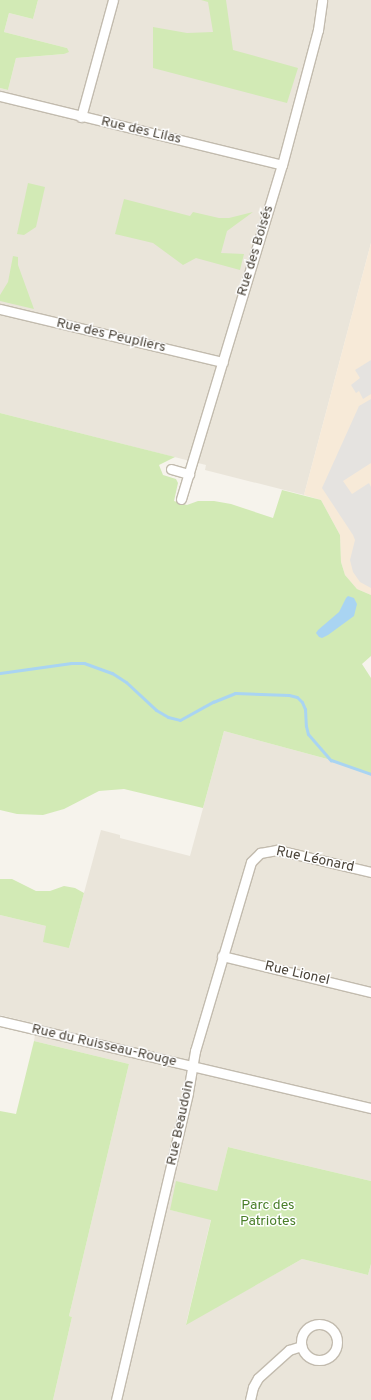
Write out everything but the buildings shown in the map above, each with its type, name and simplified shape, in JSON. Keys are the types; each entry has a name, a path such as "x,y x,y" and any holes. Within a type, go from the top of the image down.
{"street":[{"path":"80,117 113,0"},
{"name":"Rue des Boisés","path":"181,499 282,165 318,30 322,0"},
{"name":"Rue des Lilas","path":"0,96 80,117 282,165"},
{"name":"Rue des Peupliers","path":"0,310 223,362"},
{"path":"171,469 189,474"},
{"name":"Rue Léonard","path":"260,853 270,850 283,851 371,872"},
{"name":"Rue Beaudoin","path":"116,1400 167,1185 192,1067 248,868 255,857 260,853"},
{"name":"Rue Lionel","path":"222,956 371,992"},
{"name":"Rue du Ruisseau-Rouge","path":"0,1021 371,1108"},
{"path":"317,1324 329,1326 336,1335 337,1347 330,1357 325,1360 313,1360 304,1352 302,1346 303,1334 306,1329 317,1324"},
{"path":"250,1400 253,1387 258,1378 289,1350 302,1346"}],"shaded area":[{"path":"38,0 371,0 371,243 304,495 205,470 206,465 0,413 0,88 8,90 16,58 64,54 67,48 4,32 9,13 33,19"},
{"path":"371,243 371,595 357,589 345,575 341,562 340,535 321,500 304,495"},
{"path":"371,360 371,394 363,399 359,391 356,393 351,385 360,378 355,370"},
{"path":"371,399 371,463 343,481 352,494 369,483 371,487 371,588 360,582 353,572 350,560 355,540 322,488 359,406"},
{"path":"224,731 331,760 371,774 371,1181 228,1147 217,1191 170,1210 211,1219 186,1324 302,1259 368,1275 371,1264 371,1400 53,1400 72,1317 69,1316 129,1064 34,1041 37,1024 0,1015 0,915 46,926 69,948 101,830 120,835 120,838 190,856"}],"green space":[{"path":"0,0 38,0 33,19 9,13 4,32 67,48 69,52 64,54 16,58 8,90 0,88"},
{"path":"201,0 226,0 233,50 298,68 287,103 153,68 153,27 187,33 213,32 208,2"},
{"path":"28,183 45,187 36,227 24,235 17,234"},
{"path":"124,199 190,216 193,212 219,218 229,218 253,212 227,231 221,253 244,254 240,270 196,258 183,265 153,243 115,234"},
{"path":"13,256 18,257 18,265 34,309 0,301 0,295 8,282"},
{"path":"0,413 175,457 159,465 163,475 176,479 178,483 174,501 187,505 198,501 214,501 231,504 273,518 282,490 321,500 340,535 341,562 345,575 357,589 371,595 371,656 362,664 371,678 371,774 331,760 224,731 203,808 124,789 99,791 64,809 43,815 17,814 0,810"},
{"path":"0,879 12,879 36,891 50,891 64,886 75,888 84,893 69,948 43,942 46,926 0,915"},
{"path":"34,1041 129,1064 69,1316 72,1317 53,1400 0,1400 0,1111 16,1114"},
{"name":"Parc des Patriotes","path":"228,1147 371,1181 371,1264 368,1275 302,1259 186,1325 211,1220 170,1210 176,1181 217,1191"}],"water":[{"path":"348,596 354,598 357,604 354,616 328,635 322,638 319,637 316,633 318,630 339,612"}],"waterway":[{"path":"0,673 71,663 84,663 112,673 126,682 156,710 168,717 180,720 213,702 235,693 289,695 297,697 302,702 305,709 308,734 331,760 371,774"}]}
